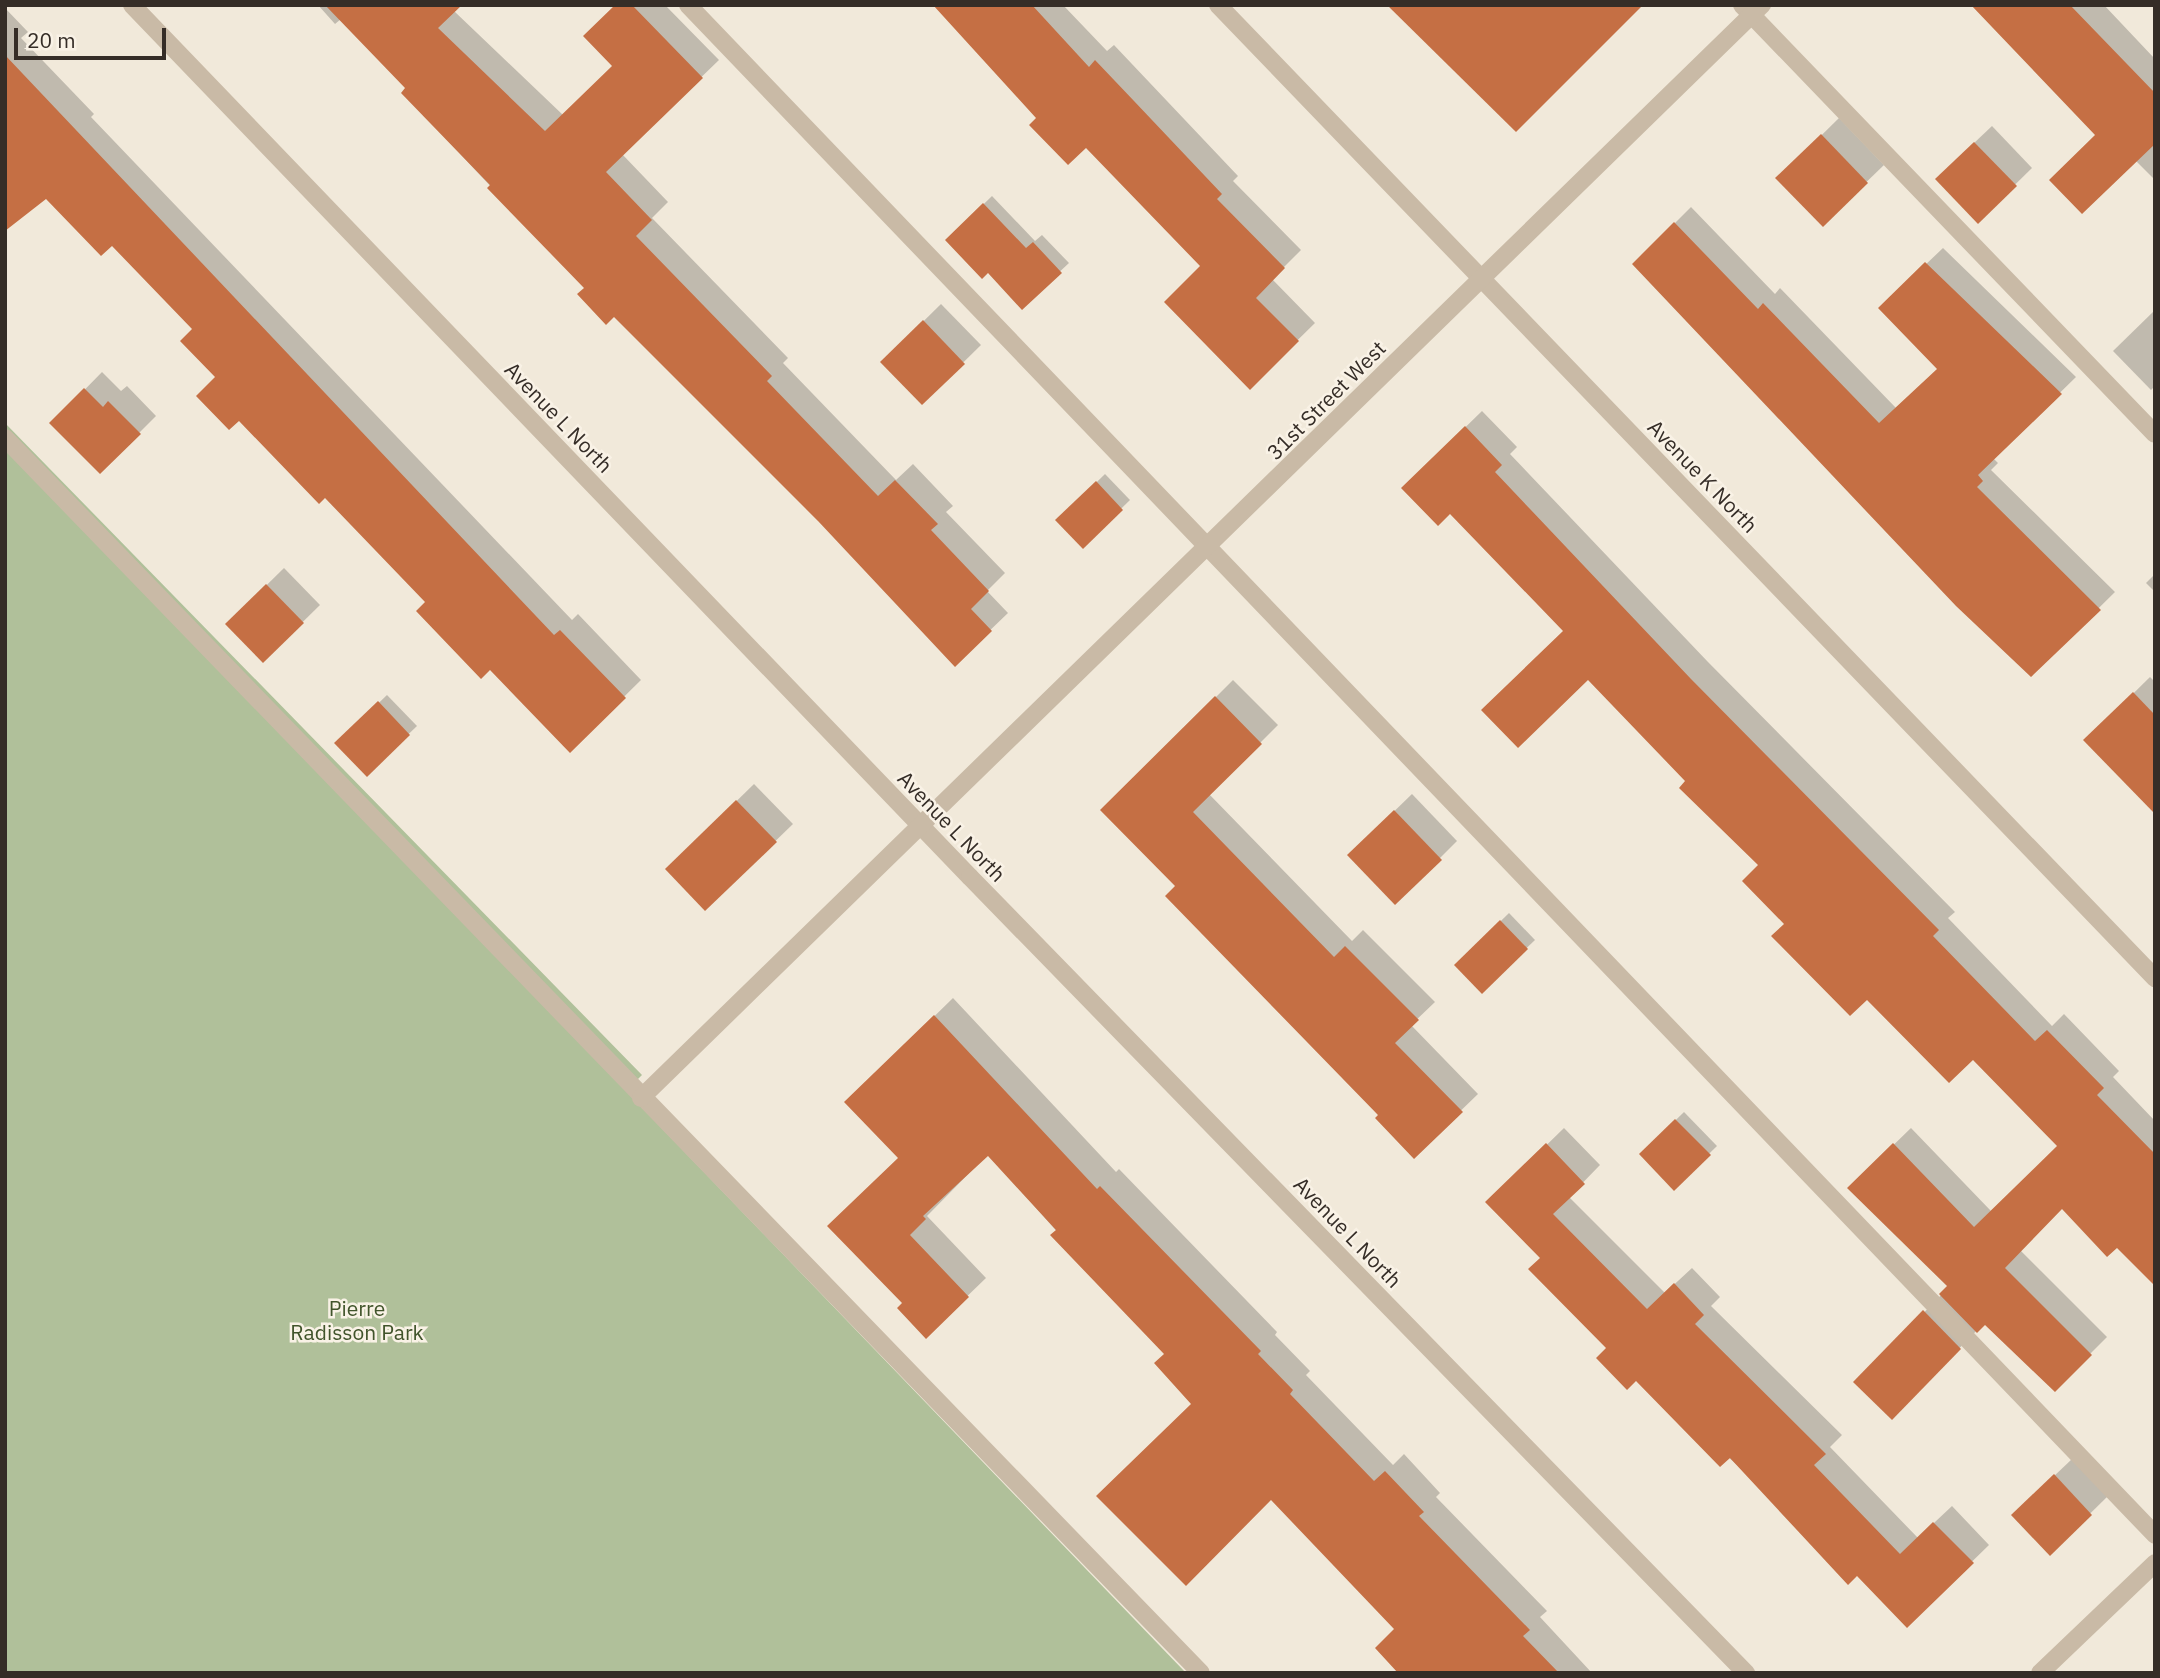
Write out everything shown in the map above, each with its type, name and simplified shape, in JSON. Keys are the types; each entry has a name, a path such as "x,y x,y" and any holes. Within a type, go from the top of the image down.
{"street":[{"name":"Avenue L North","path":"132,5 920,825 1746,1673"},
{"path":"688,5 2155,1535"},
{"name":"Avenue K North","path":"1218,5 2155,978"},
{"name":"31st Street West","path":"640,1098 1208,547 1752,9"},
{"path":"1752,9 2155,434"},
{"path":"5,438 640,1098 1201,1673"},
{"path":"2040,1673 2155,1563"}],"green space":[{"name":"Pierre Radisson Park","path":"5,423 642,1075 626,1091 1186,1673 5,1673"}],"building":[{"path":"325,5 462,5 438,28 545,131 612,66 583,36 615,5 632,5 703,78 606,172 652,220 636,236 772,376 767,381 878,496 895,480 938,524 931,530 989,591 971,609 992,631 955,667 818,521 614,317 606,325 577,294 584,288 487,188 490,185 401,93 405,88"},
{"path":"933,5 1032,5 1089,67 1095,60 1222,194 1217,199 1285,268 1256,298 1299,341 1250,390 1164,302 1200,266 1086,148 1068,165 1029,125 1036,118"},
{"path":"1387,5 1643,5 1516,132"},
{"path":"1971,5 2070,5 2155,93 2155,144 2082,214 2049,180 2095,135"},
{"path":"5,55 554,635 560,630 626,698 570,753 490,670 481,679 416,611 425,602 325,498 319,504 239,421 229,430 196,396 215,377 180,341 192,329 112,246 101,256 46,199 5,231"},
{"path":"1821,134 1868,183 1823,227 1775,178"},
{"path":"1974,142 2017,186 1978,224 1935,179"},
{"path":"983,203 1026,248 1033,242 1062,273 1022,310 988,273 982,279 945,240"},
{"path":"1674,222 1758,309 1763,303 1879,423 1937,369 1878,308 1925,262 2062,394 1978,475 1983,481 1977,487 2101,610 2031,677 1956,606 1632,264"},
{"path":"923,320 965,364 922,405 880,362"},
{"path":"84,388 103,407 108,401 141,434 100,474 49,423"},
{"path":"1465,426 1502,465 1495,472 1691,679 1939,930 1933,936 2035,1041 2047,1030 2104,1088 2097,1095 2155,1154 2155,1286 2117,1248 2107,1257 2062,1209 2005,1268 2092,1355 2055,1392 1985,1325 1977,1333 1939,1294 1947,1286 1847,1188 1893,1143 1974,1227 2057,1146 1973,1060 1949,1083 1867,1000 1850,1016 1771,936 1784,924 1742,881 1758,865 1679,788 1685,781 1588,680 1518,748 1481,710 1563,631 1450,514 1438,526 1401,488"},
{"path":"1096,481 1123,510 1083,549 1055,520"},
{"path":"266,584 304,623 263,663 225,624"},
{"path":"2133,692 2155,715 2155,814 2083,740"},
{"path":"1215,696 1262,744 1193,812 1334,957 1345,946 1419,1020 1395,1043 1463,1112 1414,1159 1375,1118 1378,1115 1165,896 1175,886 1100,810"},
{"path":"378,701 410,735 367,777 334,743"},
{"path":"736,800 777,842 705,911 665,869"},
{"path":"1394,810 1442,860 1395,905 1347,855"},
{"path":"1500,920 1528,949 1482,994 1454,965"},
{"path":"934,1015 1097,1189 1100,1186 1261,1351 1258,1354 1293,1390 1290,1394 1374,1481 1385,1471 1424,1512 1419,1516 1530,1630 1523,1636 1559,1673 1398,1673 1375,1648 1394,1629 1271,1500 1186,1586 1096,1496 1191,1404 1154,1363 1164,1354 1050,1235 1056,1230 988,1156 923,1216 926,1219 910,1235 969,1297 926,1339 897,1308 902,1303 827,1226 898,1158 844,1102"},
{"path":"1675,1119 1711,1155 1674,1191 1639,1154"},
{"path":"1546,1143 1585,1184 1553,1214 1647,1309 1674,1283 1704,1315 1695,1324 1826,1454 1814,1465 1900,1554 1933,1522 1974,1563 1907,1628 1857,1576 1848,1585 1730,1458 1720,1467 1636,1381 1627,1390 1596,1358 1606,1348 1528,1269 1540,1258 1485,1202"},
{"path":"1923,1310 1961,1349 1892,1420 1853,1382"},
{"path":"2054,1474 2092,1515 2050,1556 2011,1515"}]}
